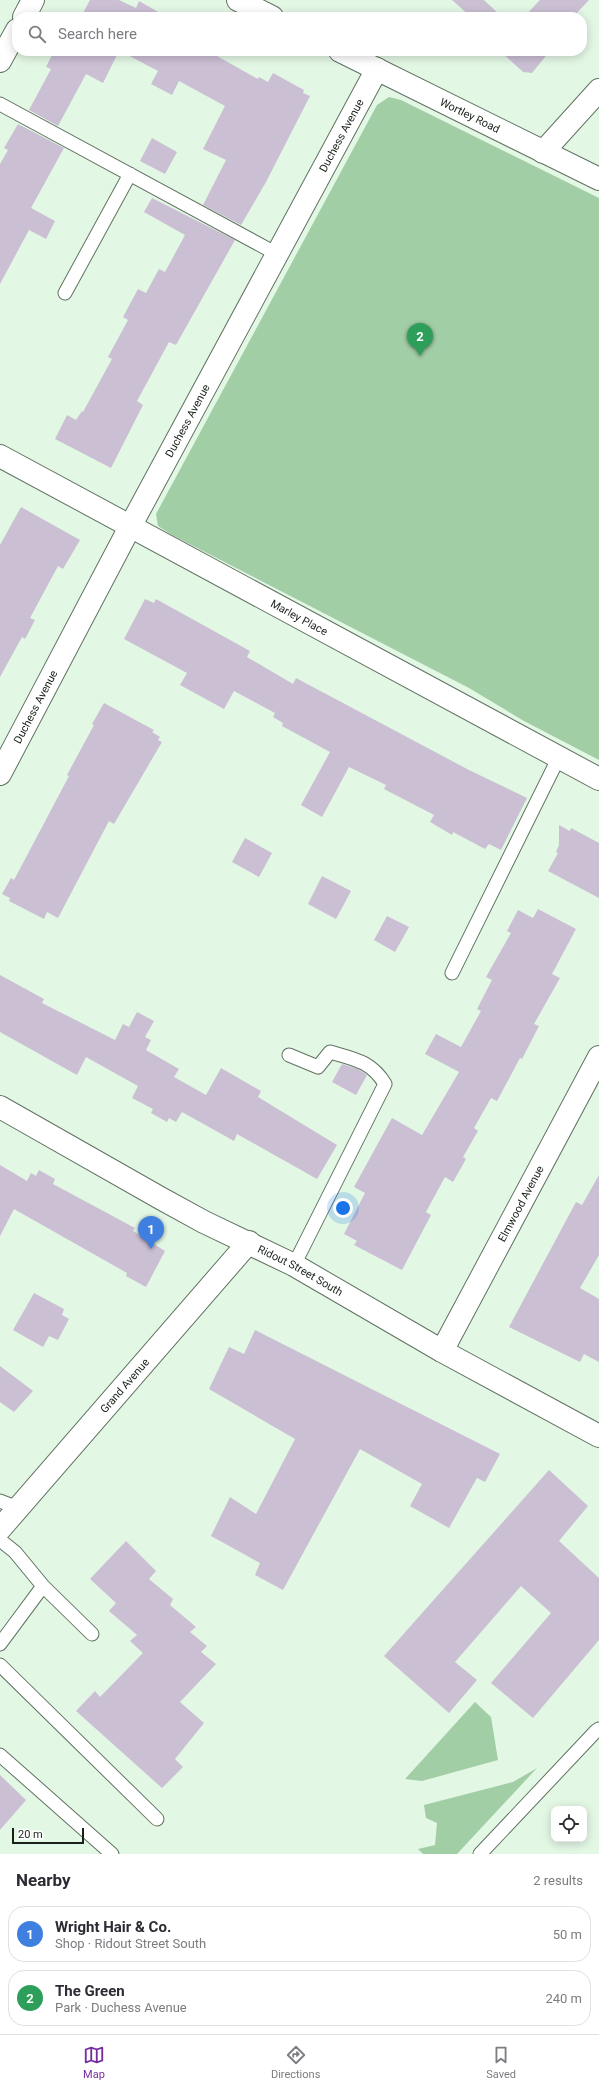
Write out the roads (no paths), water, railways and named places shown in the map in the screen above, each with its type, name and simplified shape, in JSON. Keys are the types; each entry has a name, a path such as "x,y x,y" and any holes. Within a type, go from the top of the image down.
{"street":[{"path":"27,12 33,0"},
{"path":"238,0 262,12"},
{"path":"0,61 12,39"},
{"name":"Wortley Road","path":"350,56 599,179"},
{"name":"Duchess Avenue","path":"0,774 131,525 377,69"},
{"path":"543,152 599,90"},
{"name":"Marley Place","path":"0,456 131,525 599,779"},
{"name":"Elmwood Avenue","path":"442,1351 599,1057"},
{"name":"Ridout Street South","path":"0,1107 204,1222 294,1265 442,1351 599,1436"},
{"name":"Grand Avenue","path":"0,1529 9,1505 248,1242"}],"lane":[{"path":"0,104 277,254"},
{"path":"65,292 130,174"},
{"path":"452,973 559,757"},
{"path":"289,1055 318,1067 330,1052 361,1061 378,1071 385,1084 294,1265"},
{"path":"0,1540 15,1552 43,1586 92,1634"},
{"path":"0,1644 43,1586"},
{"path":"0,1665 157,1819"},
{"path":"480,1854 599,1729"},
{"path":"0,1755 112,1854"}],"place":[{"name":"The Green","path":"420,356"},
{"name":"Wright Hair & Co.","path":"151,1249"}]}
